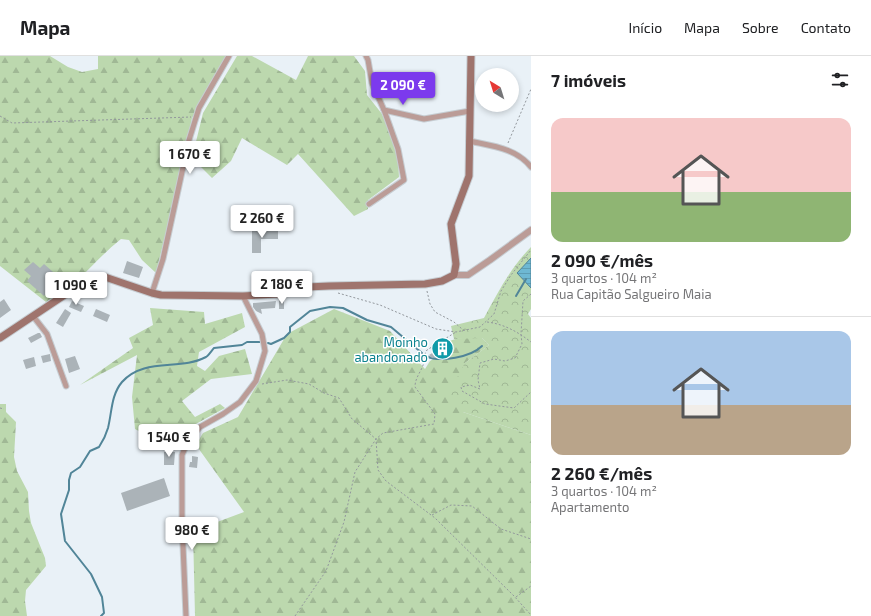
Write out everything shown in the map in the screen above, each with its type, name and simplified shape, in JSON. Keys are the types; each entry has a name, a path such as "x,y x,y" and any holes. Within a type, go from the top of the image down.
{"main road":[{"path":"0,338 86,280 96,276 105,277 152,293 169,296 243,296 277,294 307,287 425,284 442,281 454,275 456,264 451,224 469,176 471,56"}],"street":[{"path":"152,293 163,259 190,140 199,108 229,56"},
{"path":"366,56 372,83 384,110 398,149 404,180 369,204"},
{"path":"384,110 424,119 470,111"},
{"path":"469,141 505,149 522,157 531,167"},
{"path":"454,275 468,275 531,230"},
{"path":"186,616 182,455 188,441 200,426 223,414 240,402 256,381 265,351 262,334 243,296"},
{"path":"33,316 47,334 66,386"}],"path":[{"path":"505,149 531,89"},
{"path":"0,116 12,123 197,116"},
{"path":"295,616 326,571 344,522 355,472 376,439 383,433 434,424 435,414 416,387 416,382 424,362 425,353 427,350 456,332 480,327 487,322 494,314 501,291 511,275 531,250"},
{"path":"425,284 430,304 435,312 454,322 463,330"},
{"path":"338,293 380,305 436,329 456,332"},
{"path":"531,294 524,301 521,334 522,344 515,358 505,361 494,359 480,363 478,380 480,389 470,385 461,387 462,391 485,404 514,408 531,392"},
{"path":"487,322 500,324 521,334 531,342"},
{"path":"256,381 262,384 287,380 309,384 324,393 338,398 352,418 376,439 378,470 386,481 431,515 516,598 531,615"},
{"path":"431,515 450,505 472,506 501,529 531,539"},
{"path":"516,598 531,586"}],"green space":[{"path":"0,56 50,56 68,67 82,72 98,69 98,56 229,56 192,118 183,163 156,273 142,260 129,240 121,239 72,285 46,302 0,266"},
{"path":"237,56 252,56 296,80 308,56 354,56 365,71 367,95 382,114 391,136 398,160 399,177 368,200 368,209 354,216 298,154 287,165 242,138 231,161 212,178 192,158 203,113"},
{"path":"531,247 531,309 528,314 531,318 531,435 463,412 448,394 465,363 489,345 482,338 454,339 451,326 484,318 499,290 517,263"},
{"path":"150,308 204,312 205,324 242,313 245,327 199,352 197,366 205,371 219,356 245,349 252,374 211,379 182,401 195,417 220,404 225,408 161,443 135,429 132,397 137,355 80,385 133,348 129,338 153,325"},
{"path":"334,309 390,331 425,369 430,361 449,349 446,344 449,341 463,338 482,338 489,345 465,363 463,412 531,435 531,616 195,616 193,531 244,512 196,445 203,433 238,417 287,334"},
{"path":"0,404 6,404 6,412 16,422 14,457 17,471 28,492 31,523 45,558 46,566 26,590 25,601 27,616 0,616"}],"water":[{"path":"531,258 531,288 517,273"}],"building":[{"path":"252,230 278,230 278,239 261,239 261,253 252,253"},
{"path":"127,261 143,267 139,278 123,273"},
{"path":"33,262 40,268 44,264 61,279 55,285 50,281 46,284 51,288 44,296 27,281 31,276 24,270"},
{"path":"4,299 11,310 0,318 0,302"},
{"path":"284,300 284,309 279,309 279,301"},
{"path":"72,301 84,306 81,312 69,307"},
{"path":"276,301 275,308 261,309 262,314 256,311 253,307 253,303"},
{"path":"65,309 71,313 63,327 56,323"},
{"path":"96,309 110,315 107,322 93,316"},
{"path":"40,333 42,337 31,343 28,338"},
{"name":"Moinho abandonado","path":"446,344 449,349 441,354 438,349"},
{"path":"434,352 437,356 432,358 429,355"},
{"path":"50,354 51,361 43,363 41,356"},
{"path":"75,356 80,369 69,373 65,359"},
{"path":"34,357 36,366 26,369 23,360"},
{"path":"164,452 175,452 174,465 164,465"},
{"path":"192,456 198,457 197,468 189,467 190,462 192,462"},
{"path":"164,478 170,496 127,511 121,493"}],"waterway":[{"path":"516,296 526,279"},
{"path":"268,343 271,344 284,338 290,332 290,327 310,311 330,307 343,308 367,320 391,327 422,353"},
{"path":"101,616 104,613 102,597 91,574 65,541 61,514 69,490 71,473 80,467 90,451 99,447 105,436 118,387 131,374 141,370 151,367 196,361 206,357 214,348 242,345 247,342 261,342"},
{"path":"426,356 439,359 455,358 471,353 482,346"}],"place":[{"name":"Moinho abandonado","path":"443,349"}]}
